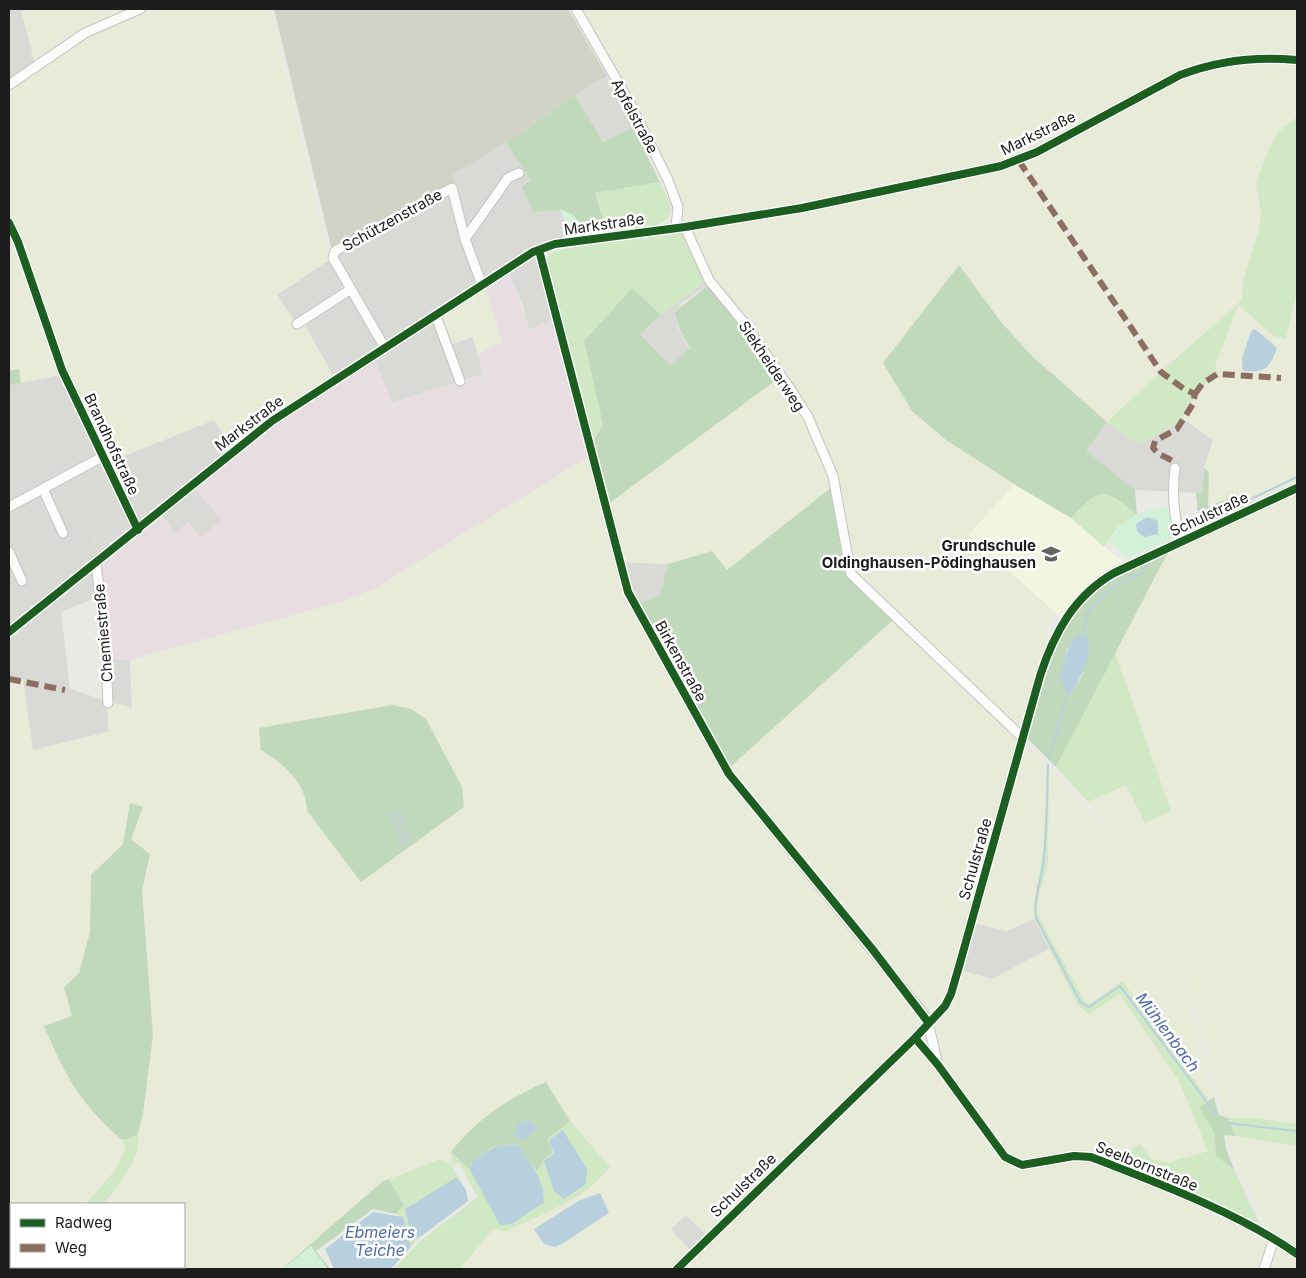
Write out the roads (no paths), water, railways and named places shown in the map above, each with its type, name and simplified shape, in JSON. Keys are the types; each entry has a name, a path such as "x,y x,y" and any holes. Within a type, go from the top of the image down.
{"street":[{"path":"9,85 85,33 140,9"},
{"name":"Apfelstraße","path":"576,9 630,103 668,180 678,207 680,228"},
{"name":"Markstraße","path":"9,632 42,603 138,530 272,421 436,316 514,263 539,250 556,244 680,228 802,208 1001,166 1019,161 1180,76 1204,66 1261,58 1297,60"},
{"path":"482,285 465,239 508,178 519,173"},
{"name":"Schützenstraße","path":"350,289 333,255 335,252 448,189 453,190 465,239"},
{"name":"Brandhofstraße","path":"9,222 18,242 62,370 138,530"},
{"name":"Siekheiderweg","path":"680,228 709,280 745,324 808,418 833,476 851,574 1023,738"},
{"name":"Birkenstraße","path":"539,250 628,592 729,774 886,966 928,1022"},
{"path":"297,324 350,289 385,348"},
{"path":"436,316 460,381"},
{"path":"9,507 102,457"},
{"path":"1175,468 1173,507 1176,527 1182,542"},
{"name":"Schulstraße","path":"677,1269 945,1006 951,994 1050,645 1071,611 1097,582 1297,488"},
{"path":"43,489 63,533"},
{"path":"9,552 22,581"},
{"name":"Chemiestraße","path":"96,563 105,639 108,703"},
{"name":"Seelbornstraße","path":"928,1022 938,1065"},
{"name":"Seelbornstraße","path":"914,1038 938,1065 1005,1157 1015,1163 1022,1165 1074,1156 1092,1157 1227,1214 1274,1239 1297,1254"},
{"path":"1264,1269 1274,1239"}],"water":[{"path":"1255,329 1277,349 1265,368 1257,371 1243,371 1242,359 1251,331"},
{"path":"1147,517 1158,521 1158,534 1144,537 1137,531 1136,524"},
{"path":"1080,634 1086,636 1089,643 1088,657 1073,692 1067,693 1059,679 1068,649"},
{"path":"530,1120 537,1128 527,1138 521,1140 514,1134 519,1123"},
{"path":"563,1130 587,1169 586,1184 564,1199 554,1191 544,1161 554,1153 549,1140"},
{"path":"517,1144 539,1178 542,1185 544,1202 512,1224 500,1225 470,1170 473,1160 495,1147"},
{"path":"457,1177 466,1190 468,1201 420,1237 412,1238 405,1209"},
{"path":"600,1193 609,1213 555,1247 544,1244 534,1229 578,1201"},
{"name":"Ebmeiers Teiche","path":"373,1212 403,1217 411,1247 391,1269 334,1269 325,1249"}],"waterway":[{"name":"Mühlenbach","path":"1198,509 1209,519 1297,477"},
{"name":"Mühlenbach","path":"1084,637 1086,618 1096,602 1110,590 1144,572 1147,563"},
{"name":"Mühlenbach","path":"1049,759 1068,692"},
{"name":"Mühlenbach","path":"1048,765 1047,815 1036,918 1081,1003 1089,1007 1120,986 1215,1113"},
{"name":"Mühlenbach","path":"1227,1123 1297,1131"}],"place":[{"name":"Grundschule Oldinghausen-Pödinghausen","path":"1051,554"}]}
